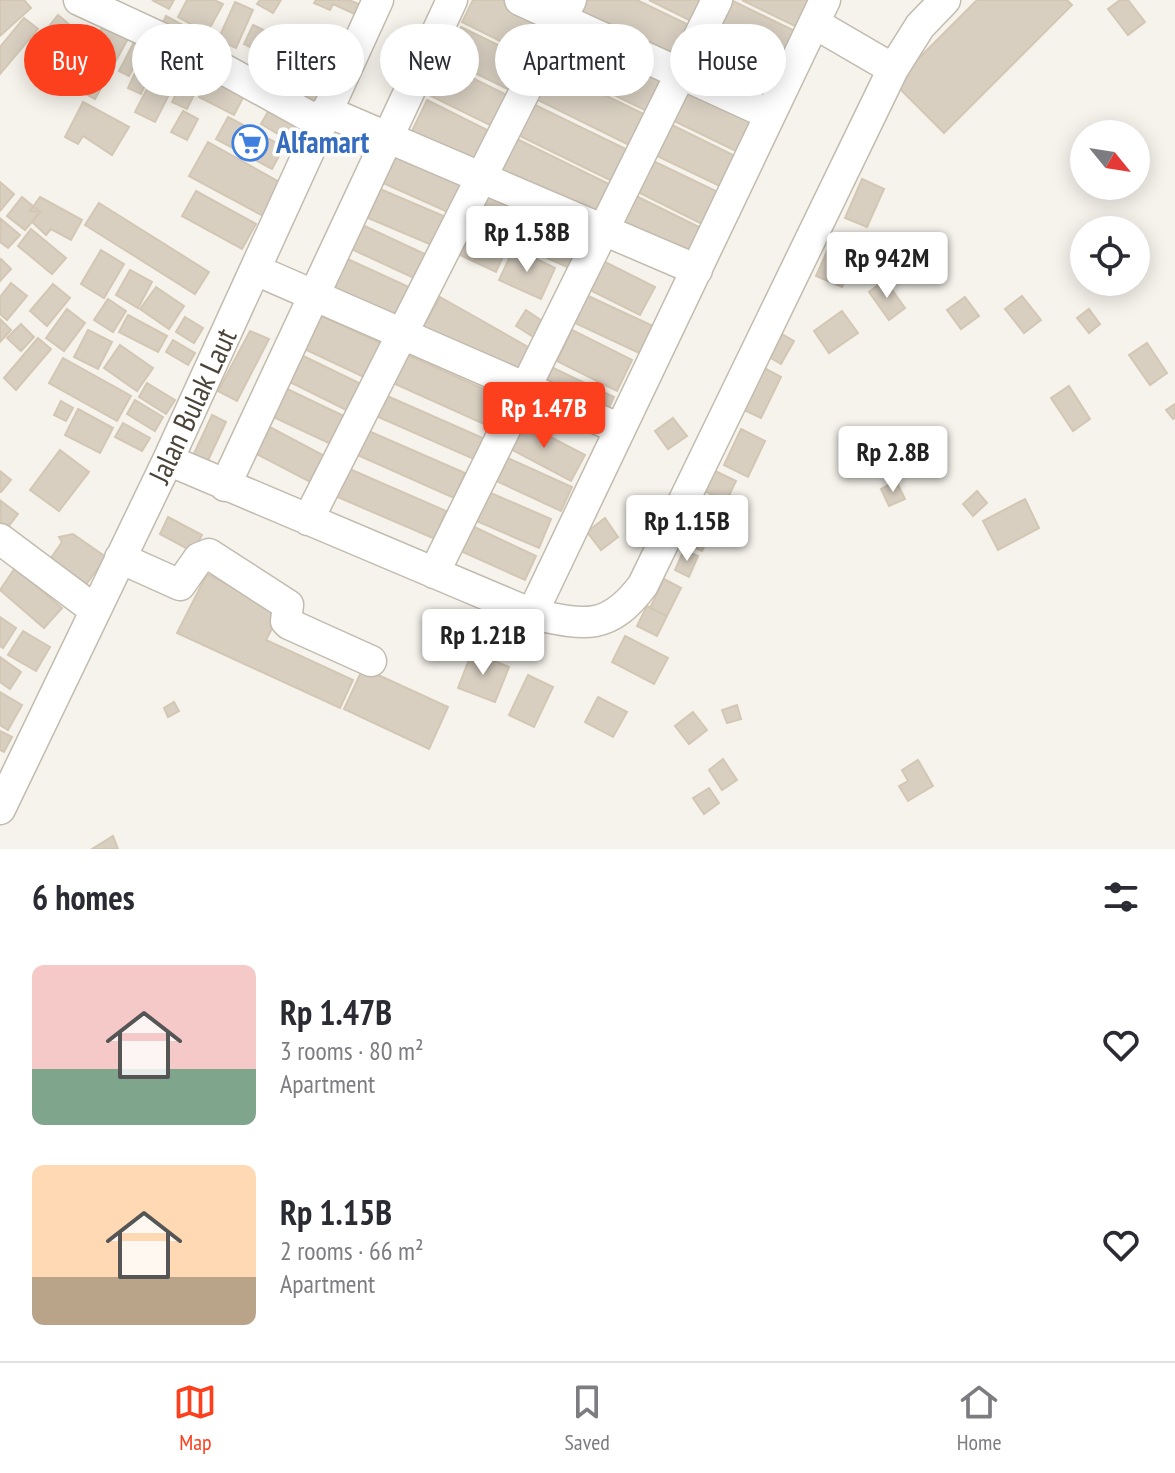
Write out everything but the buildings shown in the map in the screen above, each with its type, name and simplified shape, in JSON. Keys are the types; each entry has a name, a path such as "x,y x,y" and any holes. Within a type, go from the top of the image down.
{"street":[{"path":"79,0 323,117 388,138 697,270"},
{"name":"Jalan Bulak Laut","path":"0,809 168,460 378,0"},
{"path":"225,486 452,0"},
{"path":"520,0 567,10 670,68"},
{"path":"706,24 717,0"},
{"path":"168,460 532,614 581,625 600,621 627,606 643,585 893,69 920,26 945,0"},
{"path":"308,520 567,10"},
{"path":"532,614 819,12 893,69"},
{"path":"434,573 672,96"},
{"path":"729,96 769,114"},
{"path":"256,270 524,390 620,429"},
{"path":"0,539 95,610"},
{"path":"120,558 180,585 199,558 209,554 288,605 286,621 289,624 371,661"}],"place":[{"name":"Alfamart","path":"250,143"}]}
